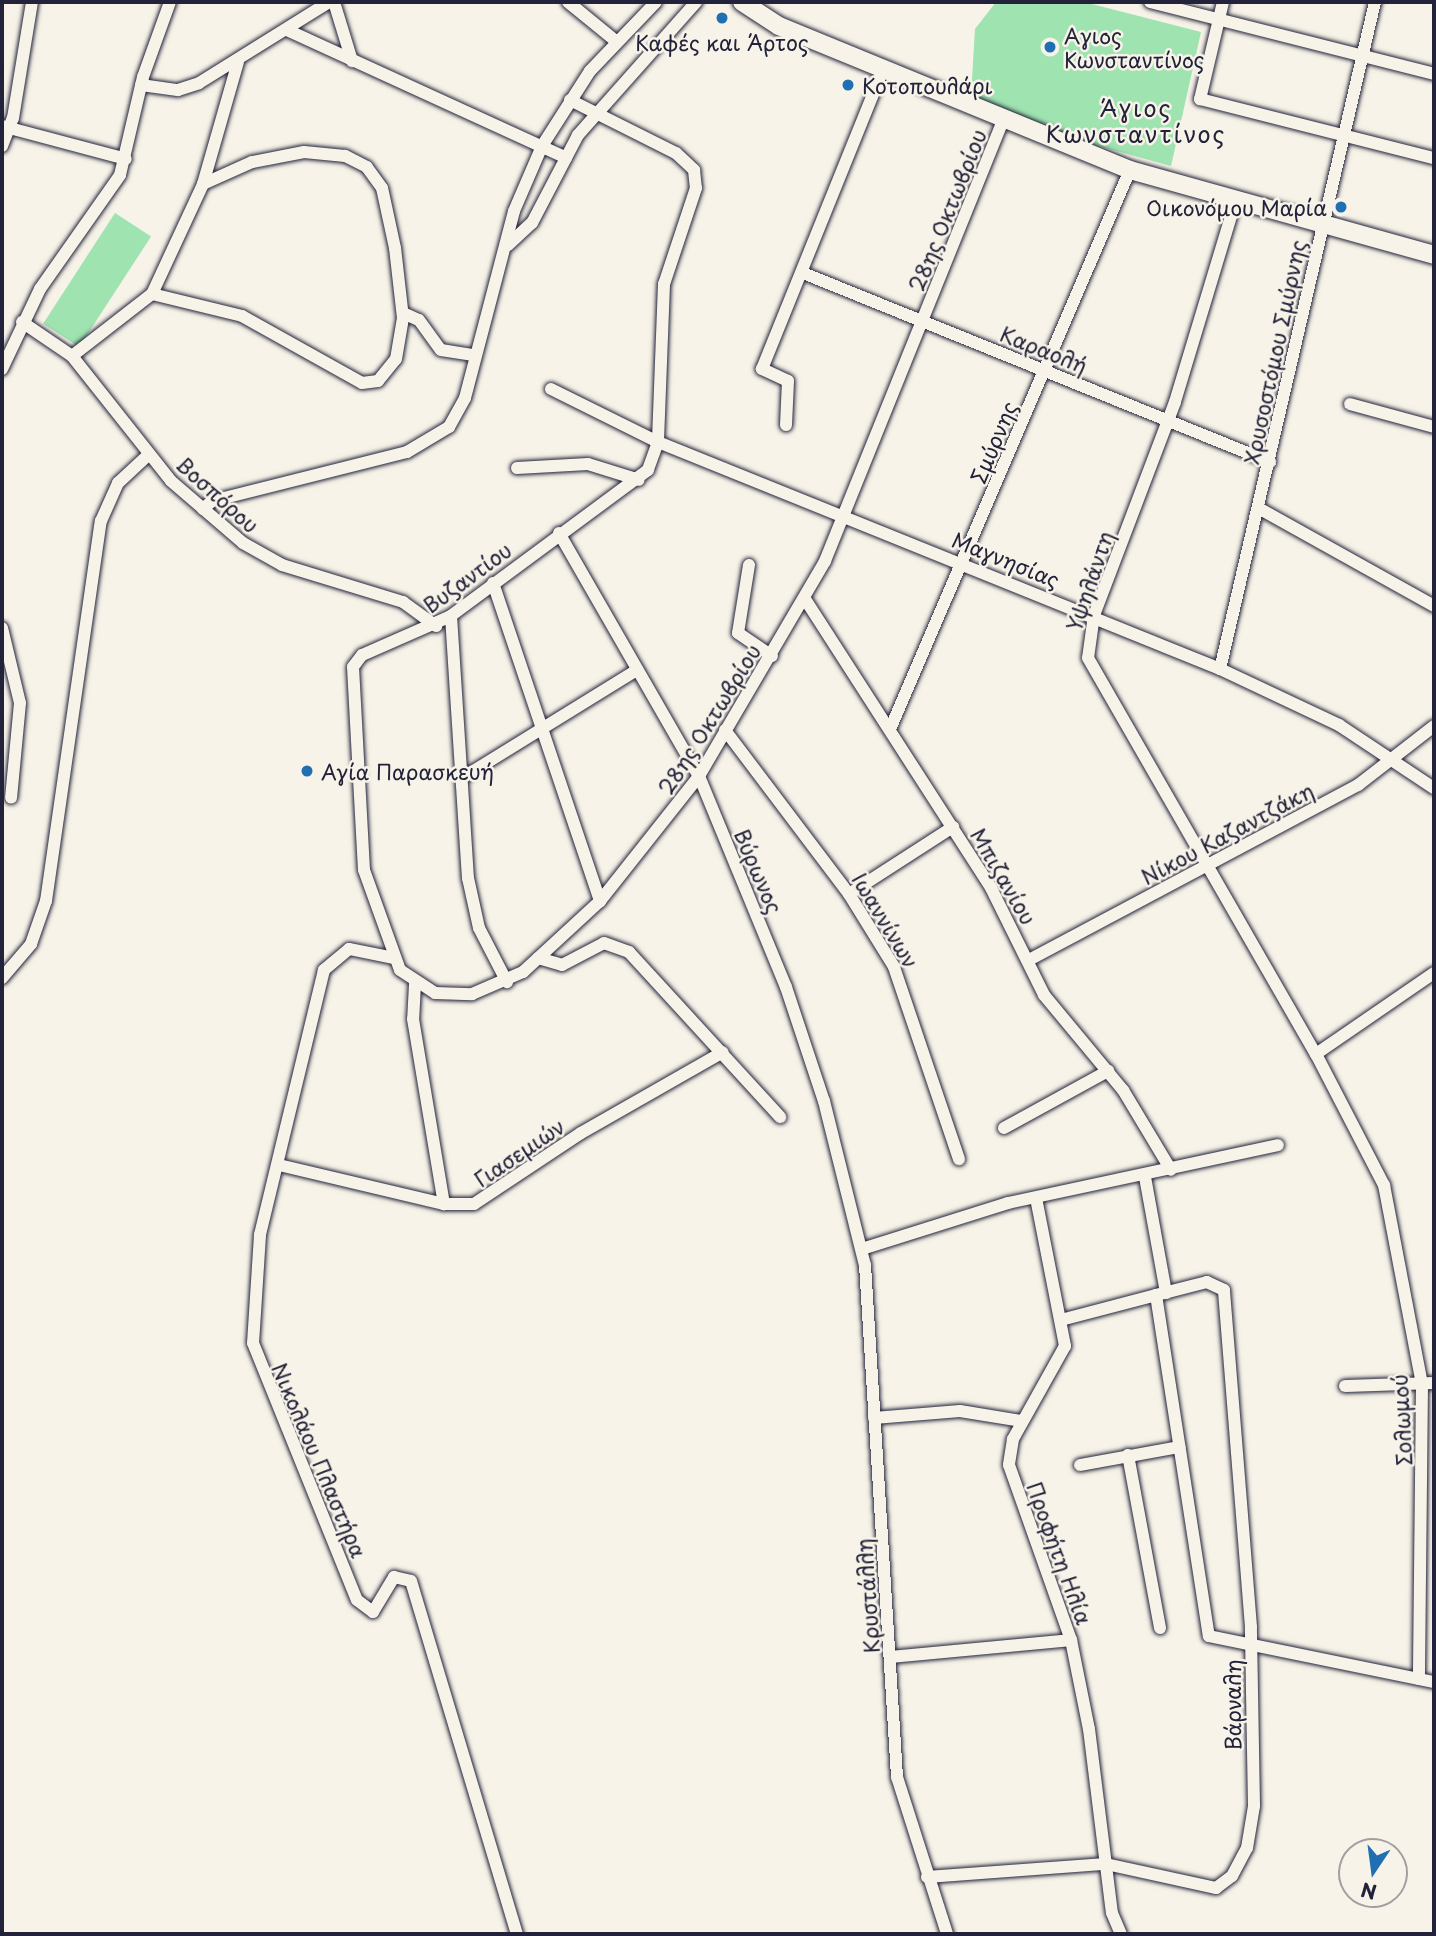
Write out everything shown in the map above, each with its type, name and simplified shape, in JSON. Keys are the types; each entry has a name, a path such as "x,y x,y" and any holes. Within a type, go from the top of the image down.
{"main road":[{"path":"742,2 779,26 1130,170 1236,203 1434,255"}],"street":[{"path":"2,146 32,2"},
{"path":"2,369 22,322 113,188 126,159 141,85 170,2"},
{"path":"141,85 188,88 238,62 331,2 352,61"},
{"path":"568,2 617,42"},
{"path":"203,509 212,501 428,444 462,408 474,355 508,246 514,211 542,146 570,100 617,42 656,2"},
{"path":"508,246 532,223 566,158 595,113 696,2"},
{"path":"1150,2 1434,75"},
{"path":"1223,2 1200,99 1434,158"},
{"name":"Χρυσοστόμου Σμύρνης","path":"1220,669 1260,509 1374,2"},
{"path":"287,30 566,158"},
{"path":"72,356 152,294 202,184 238,62"},
{"path":"786,425 788,381 762,369 883,70"},
{"path":"570,100 676,153 696,176 664,284 658,442"},
{"name":"28ης Οκτωβρίου","path":"415,984 460,995 506,982 538,958 600,901 699,776 805,598 845,515 1004,119"},
{"path":"6,129 126,159"},
{"path":"152,294 242,316 367,384 395,362 403,313 385,200 367,166 345,156 304,152 252,162 202,184"},
{"name":"Σμύρνης","path":"891,727 964,564 1130,170"},
{"name":"Υψηλάντη","path":"1236,203 1168,423 1094,615 1087,650 1093,669 1317,1054"},
{"name":"Καραολή","path":"803,273 1045,369 1168,423 1270,462"},
{"path":"403,313 419,320 441,349 474,355"},
{"name":"Βοσπόρου","path":"22,322 72,356 148,455 203,509 265,558 403,602 436,626"},
{"name":"Μαγνησίας","path":"551,389 658,442 1094,615 1220,669 1395,758 1434,788"},
{"path":"1350,404 1434,424"},
{"name":"Βυζαντίου","path":"394,958 364,870 355,662 436,626 559,533 639,480 658,442"},
{"path":"2,978 31,944 46,901 101,521 118,483 148,455"},
{"path":"517,468 588,464 639,480"},
{"path":"1260,509 1434,606"},
{"name":"Βύρωνος","path":"559,533 699,776 809,1049 862,1248"},
{"path":"749,565 738,633 772,656"},
{"path":"493,583 540,734 600,901"},
{"name":"Μπιζανίου","path":"805,598 891,727 953,827 1029,960 1044,995 1108,1071 1171,1170"},
{"path":"451,616 475,916 506,982"},
{"path":"2,628 19,703 10,798"},
{"path":"462,778 540,734 637,670"},
{"name":"Νίκου Καζαντζάκη","path":"1029,960 1359,785 1434,726"},
{"name":"Ιωαννίνων","path":"725,730 849,894 906,992 959,1159"},
{"path":"849,894 953,827"},
{"path":"538,958 562,965 599,944 623,948 723,1052 780,1117"},
{"name":"Νικολάου Πλαστήρα","path":"394,958 351,948 325,967 256,1261 255,1354 358,1600 373,1612 394,1577 411,1581 517,1934"},
{"path":"394,958 415,984 413,1019 444,1204"},
{"path":"1317,1054 1434,973"},
{"name":"Γιασεμιών","path":"279,1165 444,1204 481,1202 558,1147 723,1052"},
{"name":"Σολωμού","path":"1317,1054 1384,1185 1428,1384 1419,1679"},
{"path":"1004,1128 1108,1071"},
{"path":"862,1248 1036,1198 1145,1177 1278,1145"},
{"path":"1145,1177 1179,1447 1207,1631 1220,1643 1251,1646 1434,1682"},
{"name":"Προφήτη Ηλία","path":"1036,1198 1061,1320 1064,1353 1022,1422 1010,1448 1011,1475 1070,1640 1106,1864 1121,1934"},
{"name":"Κρυστάλλη","path":"862,1248 897,1777 947,1934"},
{"name":"Βάρναλη","path":"927,1877 1106,1864 1208,1889 1223,1885 1238,1867 1254,1815 1251,1646 1224,1290 1207,1282 1161,1294"},
{"path":"1061,1320 1161,1294"},
{"path":"1345,1386 1428,1384"},
{"path":"874,1418 960,1411 1022,1422"},
{"path":"1080,1465 1179,1447"},
{"path":"1128,1455 1160,1629"},
{"path":"891,1657 1070,1640"}],"green space":[{"path":"996,2 1084,2 1201,32 1171,166 1091,144 971,96 975,29"},
{"path":"115,213 151,236 79,347 43,324"}],"place":[{"name":"Καφές και Άρτος","path":"722,18"},
{"name":"Αγιος Κωνσταντίνος","path":"1050,47"},
{"name":"Κοτοπουλάρι","path":"848,85"},
{"name":"Οικονόμου Μαρία","path":"1341,207"},
{"name":"Αγία Παρασκευή","path":"307,771"}],"district":[{"name":"Άγιος Κωνσταντίνος","path":"1136,121"}]}
